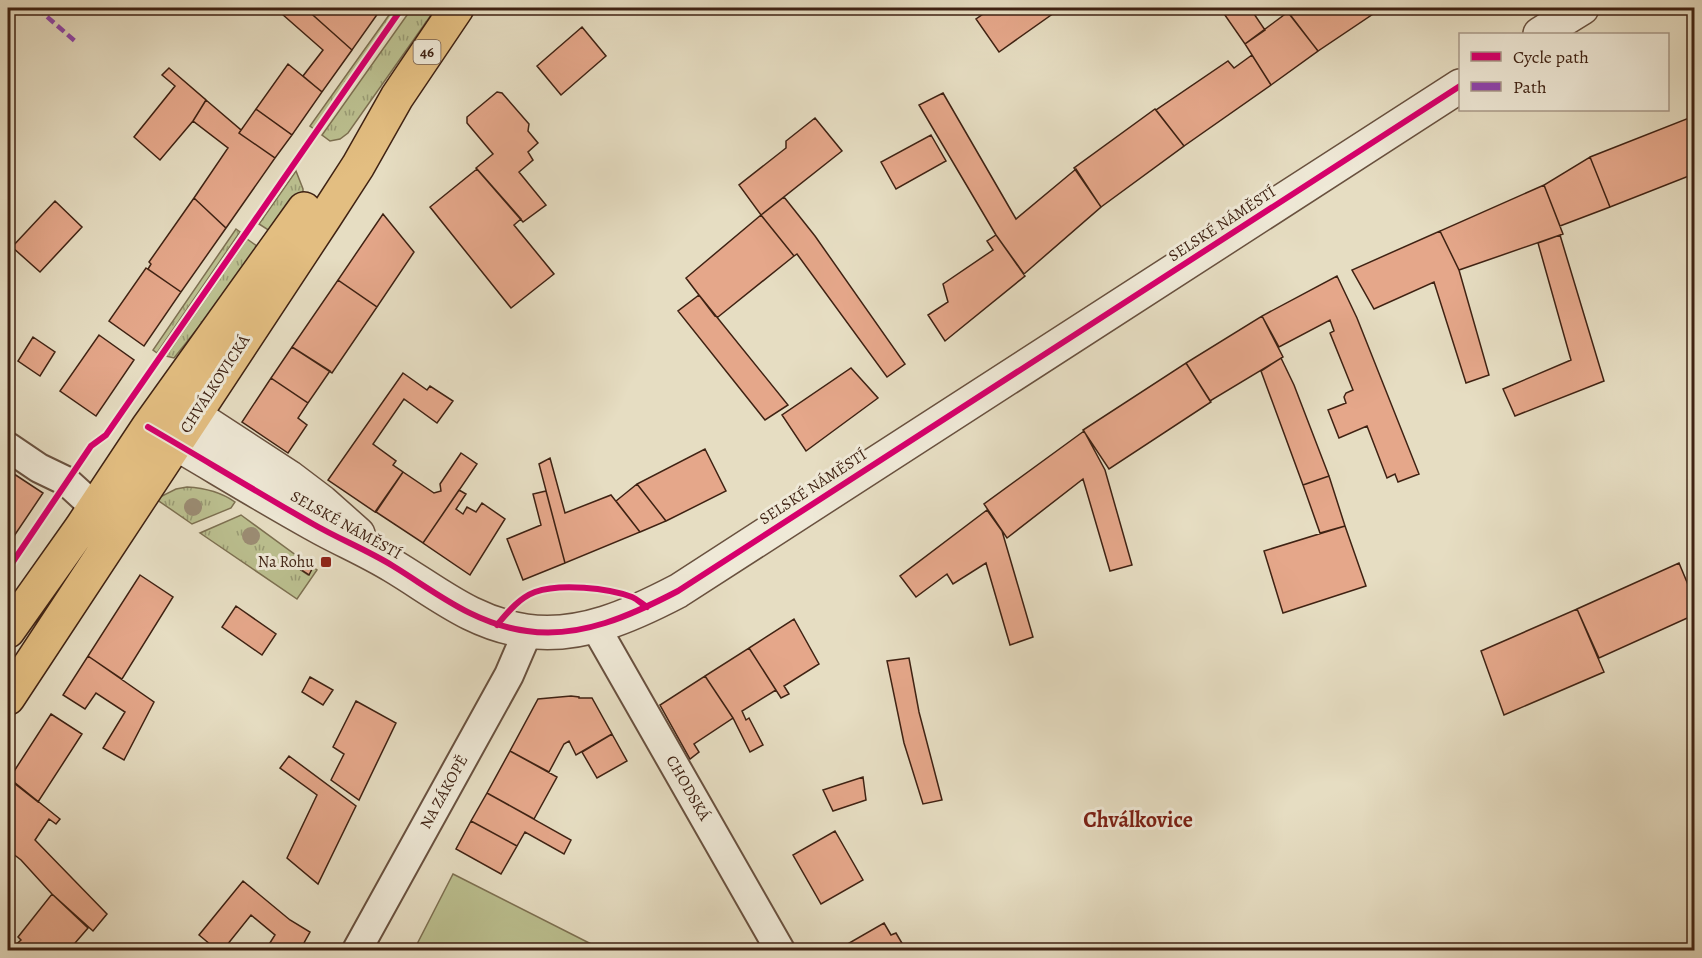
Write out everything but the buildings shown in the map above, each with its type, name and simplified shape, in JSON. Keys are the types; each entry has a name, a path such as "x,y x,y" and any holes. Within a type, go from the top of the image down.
{"main road":[{"name":"CHVÁLKOVICKÁ","path":"8,698 354,172 397,97 457,8"},
{"name":"CHVÁLKOVICKÁ","path":"8,631 148,427 313,197 363,132 397,97"}],"street":[{"path":"1542,33 1582,8"},
{"name":"SELSKÉ NÁMĚSTÍ","path":"148,427 313,524 392,565 475,617 528,632 569,631 595,626 624,618 678,591 1459,87"},
{"name":"SELSKÉ NÁMĚSTÍ","path":"168,399 289,477 322,502 392,565"},
{"path":"8,447 39,468 66,481 94,508 120,528"},
{"name":"CHODSKÁ","path":"595,626 780,951"},
{"name":"NA ZÁKOPĚ","path":"357,951 509,675 528,632"}],"green space":[{"path":"394,8 399,8 314,129 310,126"},
{"path":"412,8 436,8 348,133 340,139 330,141 322,135"},
{"path":"296,171 303,194 273,233 259,224"},
{"path":"236,229 240,232 157,353 153,350"},
{"path":"247,239 261,249 174,358 166,356"},
{"path":"187,487 212,491 235,502 231,508 192,524 156,499 176,489"},
{"path":"241,515 297,556 292,564 308,575 313,567 317,570 297,599 200,533"},
{"path":"453,874 603,950 414,950"}],"marked path":[{"path":"37,8 76,42"}],"cycle path":[{"path":"8,569 91,446 106,435 402,8"},
{"path":"148,427 313,524 383,560 441,597 490,622 527,631 547,633 586,628 624,616 678,591 1459,87"},
{"path":"497,625 524,598 545,589 570,587 610,591 632,597 647,607"}],"place":[{"name":"Na Rohu","path":"326,562"}],"district":[{"name":"Chválkovice","path":"1138,820"}]}
